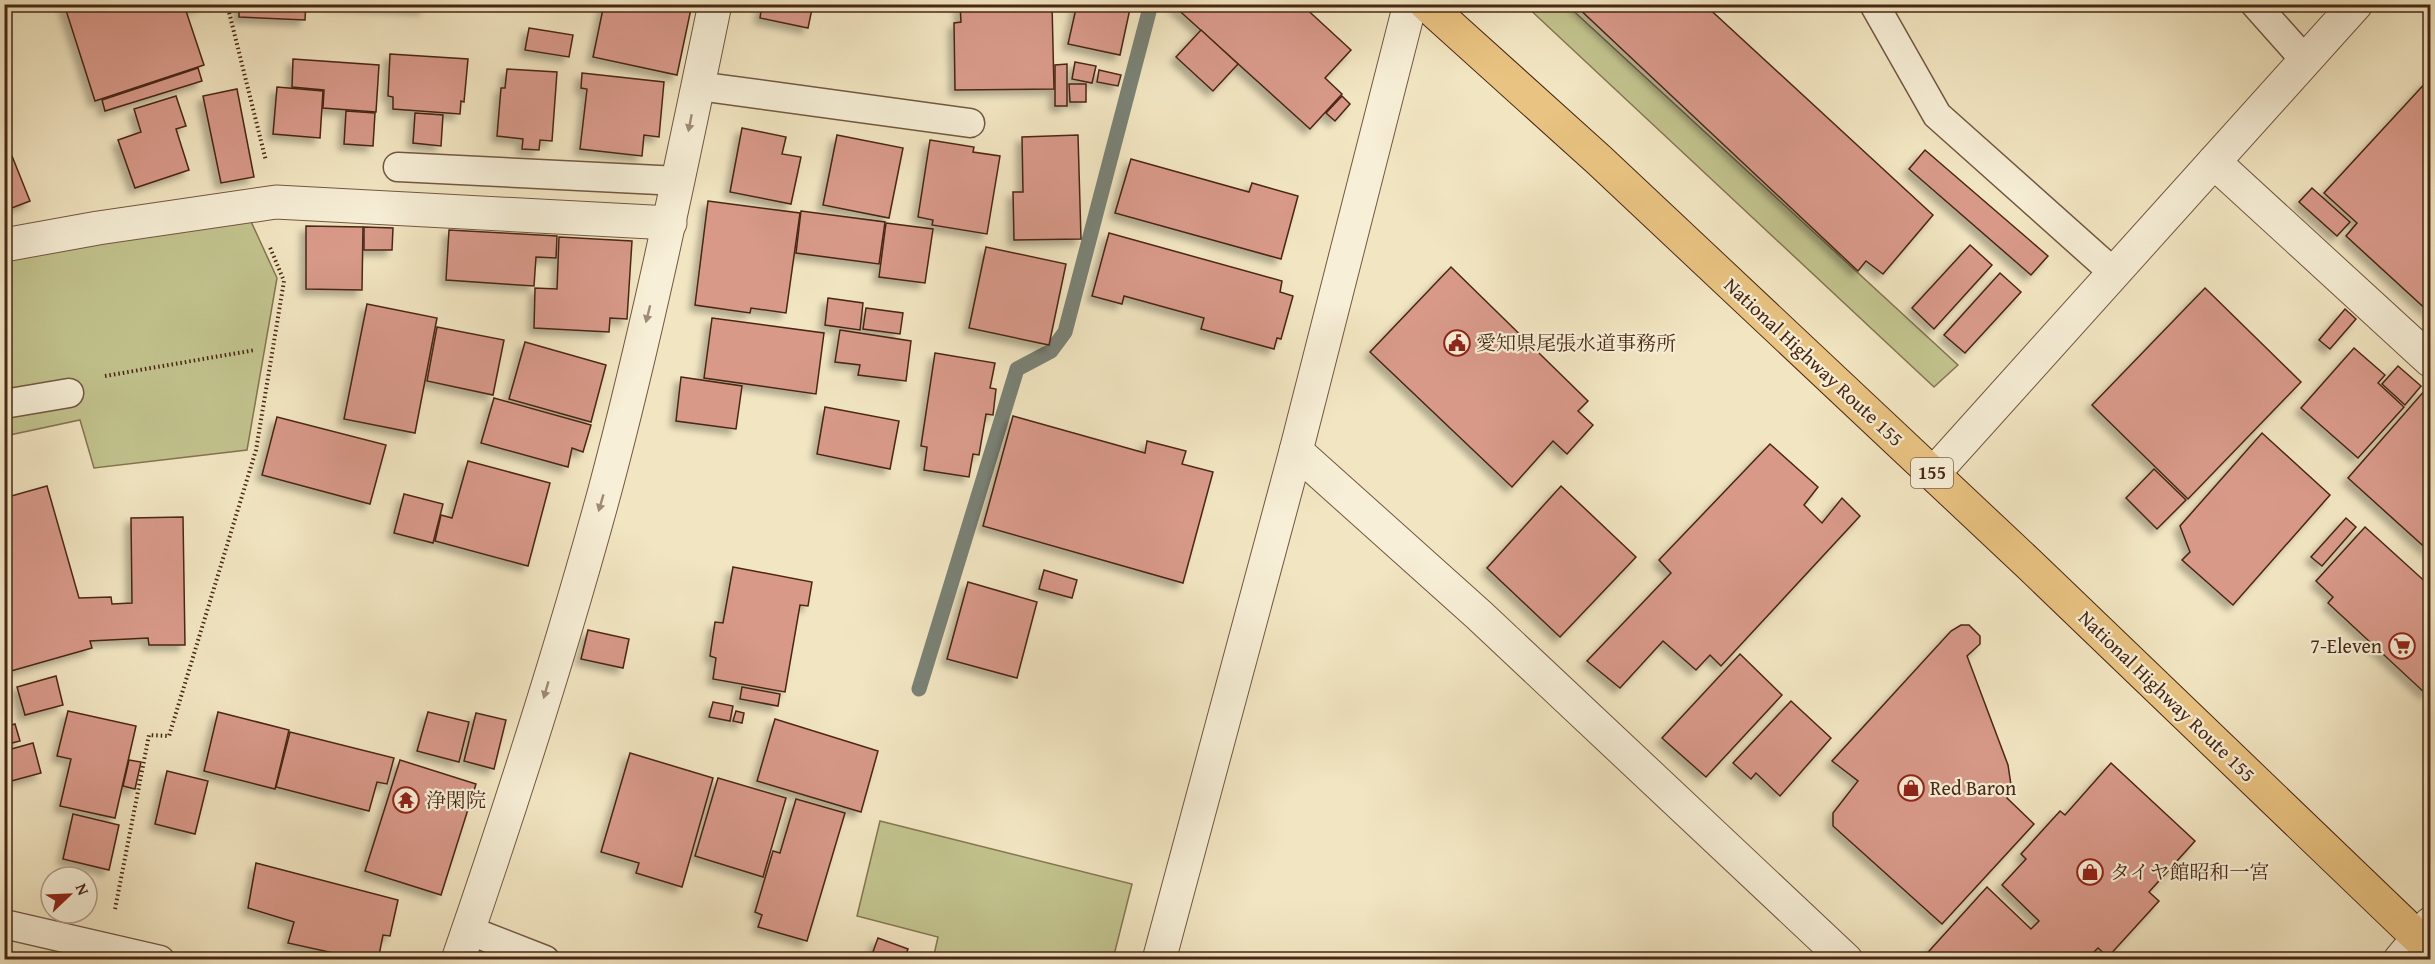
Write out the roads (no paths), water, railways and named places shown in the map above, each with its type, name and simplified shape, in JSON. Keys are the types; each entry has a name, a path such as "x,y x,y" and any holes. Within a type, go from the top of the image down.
{"highway":[{"name":"National Highway Route 155","path":"1426,4 1599,160 1933,474 2420,943"}],"street":[{"path":"463,945 523,771 605,489 670,223 715,4"},
{"path":"1167,955 1410,4"},
{"path":"1933,474 2356,4"},
{"path":"2214,162 2430,360"},
{"path":"4,245 98,228 265,204 670,223"},
{"path":"1296,451 1479,615 1845,960"}],"lane":[{"path":"1874,4 1937,115 2114,273"},
{"path":"2255,4 2306,61"},
{"path":"698,86 970,123"},
{"path":"398,167 679,181"},
{"path":"4,404 69,393"},
{"path":"4,924 160,960"},
{"path":"463,945 544,960"}],"waterway":[{"path":"919,689 1017,369 1051,351 1065,332 1151,4"}],"place":[{"name":"愛知県尾張水道事務所","path":"1457,343"},
{"name":"7-Eleven","path":"2402,646"},
{"name":"Red Baron","path":"1911,788"},
{"name":"浄閑院","path":"406,800"},
{"name":"タイヤ館昭和一宮","path":"2090,872"}]}
